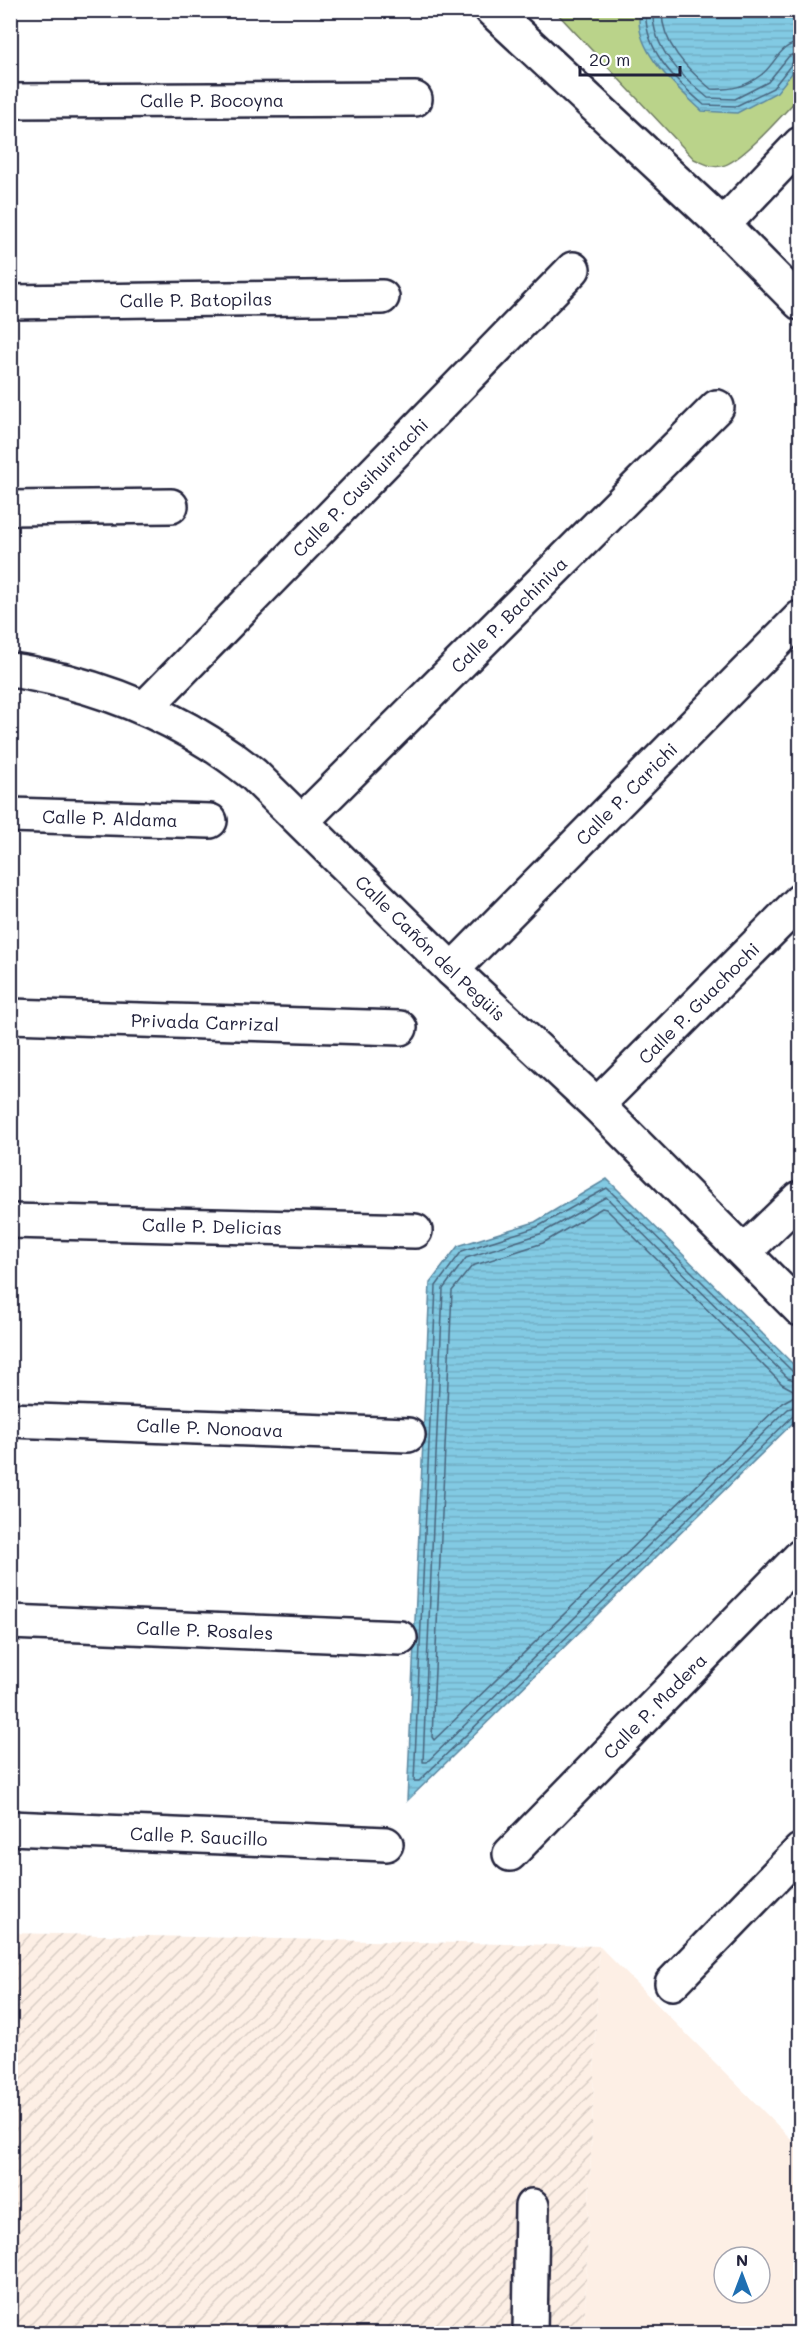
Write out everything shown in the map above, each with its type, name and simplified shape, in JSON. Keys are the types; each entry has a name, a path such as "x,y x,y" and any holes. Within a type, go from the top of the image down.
{"street":[{"path":"492,10 723,225 801,303"},
{"name":"Calle P. Bocoyna","path":"10,100 415,99"},
{"path":"723,225 801,144"},
{"name":"Calle P. Cusihuiriachi","path":"145,708 573,269"},
{"name":"Calle P. Batopilas","path":"10,302 382,297"},
{"name":"Calle P. Bachiniva","path":"302,821 717,407"},
{"path":"10,508 171,506"},
{"name":"Calle P. Carichi","path":"452,970 801,618"},
{"name":"Calle Cañón del Pegüis","path":"10,670 86,687 145,708 190,729 223,750 253,774 452,970 597,1105 801,1309"},
{"name":"Calle P. Aldama","path":"10,815 210,821"},
{"name":"Calle P. Guachochi","path":"597,1105 801,901"},
{"name":"Privada Carrizal","path":"10,1016 400,1028"},
{"path":"744,1252 801,1198"},
{"name":"Calle P. Delicias","path":"10,1221 415,1231"},
{"name":"Calle P. Nonoava","path":"10,1420 408,1436"},
{"name":"Calle P. Madera","path":"510,1854 801,1557"},
{"name":"Calle P. Rosales","path":"10,1622 400,1638"},
{"name":"Calle P. Saucillo","path":"10,1828 387,1844"},
{"path":"672,1983 801,1851"},
{"path":"530,2334 532,2206"}],"shaded area":[{"path":"11,1933 599,1946 584,2333 11,2334"},
{"path":"599,1946 800,2148 800,2333 584,2334"}],"green space":[{"path":"555,11 800,11 800,96 762,136 739,156 721,166 707,165 694,159"}],"water":[{"path":"640,11 800,11 800,63 777,92 737,113 702,111 669,79 649,53 639,25"},
{"path":"607,1179 800,1371 800,1416 407,1801 430,1283 458,1246 535,1222"}]}
